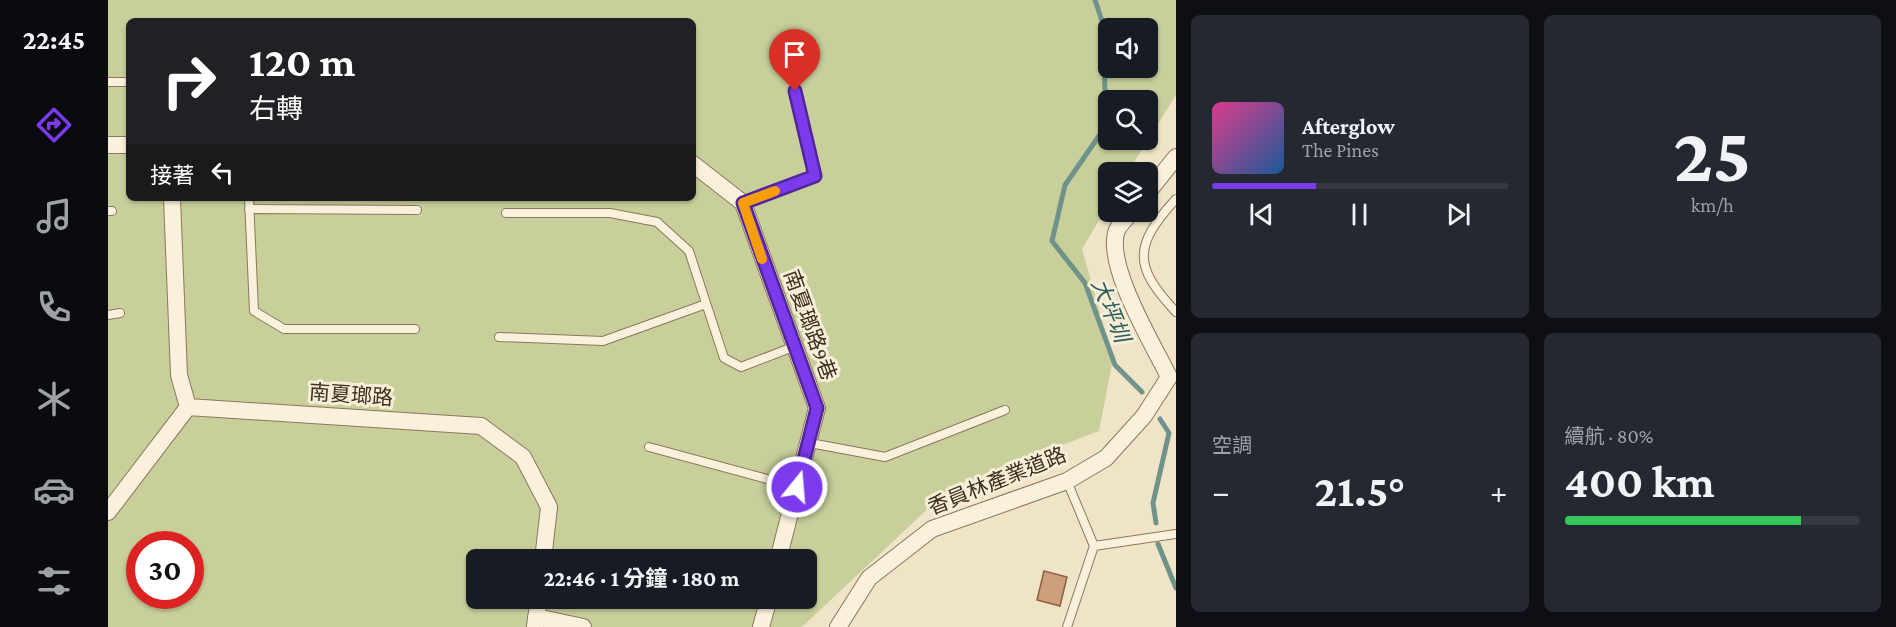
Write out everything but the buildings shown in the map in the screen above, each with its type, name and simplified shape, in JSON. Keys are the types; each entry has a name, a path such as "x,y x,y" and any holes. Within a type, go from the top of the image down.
{"street":[{"path":"108,145 126,145"},
{"path":"1158,180 1176,157"},
{"path":"696,166 743,203"},
{"path":"108,512 188,407 179,375 172,201"},
{"name":"南夏瑯路9巷","path":"743,203 793,347 817,408 810,443 781,549"},
{"name":"香員林產業道路","path":"838,627 869,578 932,529 1067,481 1106,458 1144,416 1173,376 1122,280 1115,257 1117,229 1123,222"},
{"name":"南夏瑯路","path":"188,407 481,426 523,457 549,507 544,549"},
{"path":"761,627 765,609"},
{"path":"536,622 583,627"}],"lane":[{"path":"108,82 126,82"},
{"path":"743,203 815,176 795,91"},
{"path":"1176,200 1149,232 1144,247 1144,268 1159,294 1176,312"},
{"path":"249,201 254,311 284,329 415,329"},
{"path":"249,209 417,210"},
{"path":"506,213 610,213 657,222 689,251 724,358 741,367 793,347"},
{"path":"499,337 603,341 706,304"},
{"path":"108,315 120,313"},
{"path":"810,443 885,457 1005,410"},
{"path":"649,447 797,487"},
{"path":"1067,481 1094,546 1067,627"},
{"path":"1094,546 1176,534"}],"green space":[{"path":"108,0 1176,0 1176,95 1158,124 1158,90 1098,90 1098,150 1142,150 1134,162 1098,162 1098,222 1082,249 1113,359 1099,431 951,487 802,627 108,627"}],"waterway":[{"name":"大坪圳","path":"1095,0 1103,24 1105,93 1101,133 1065,185 1052,241 1085,283 1115,365 1142,392"},
{"name":"大坪圳","path":"1156,523 1153,503 1169,433 1160,419"},
{"name":"大坪圳","path":"1158,544 1176,588"}],"slow traffic":[{"path":"762,259 743,203 775,191"}],"route":[{"path":"795,91 815,176 743,203 793,347 817,408 810,443 797,487"}]}
